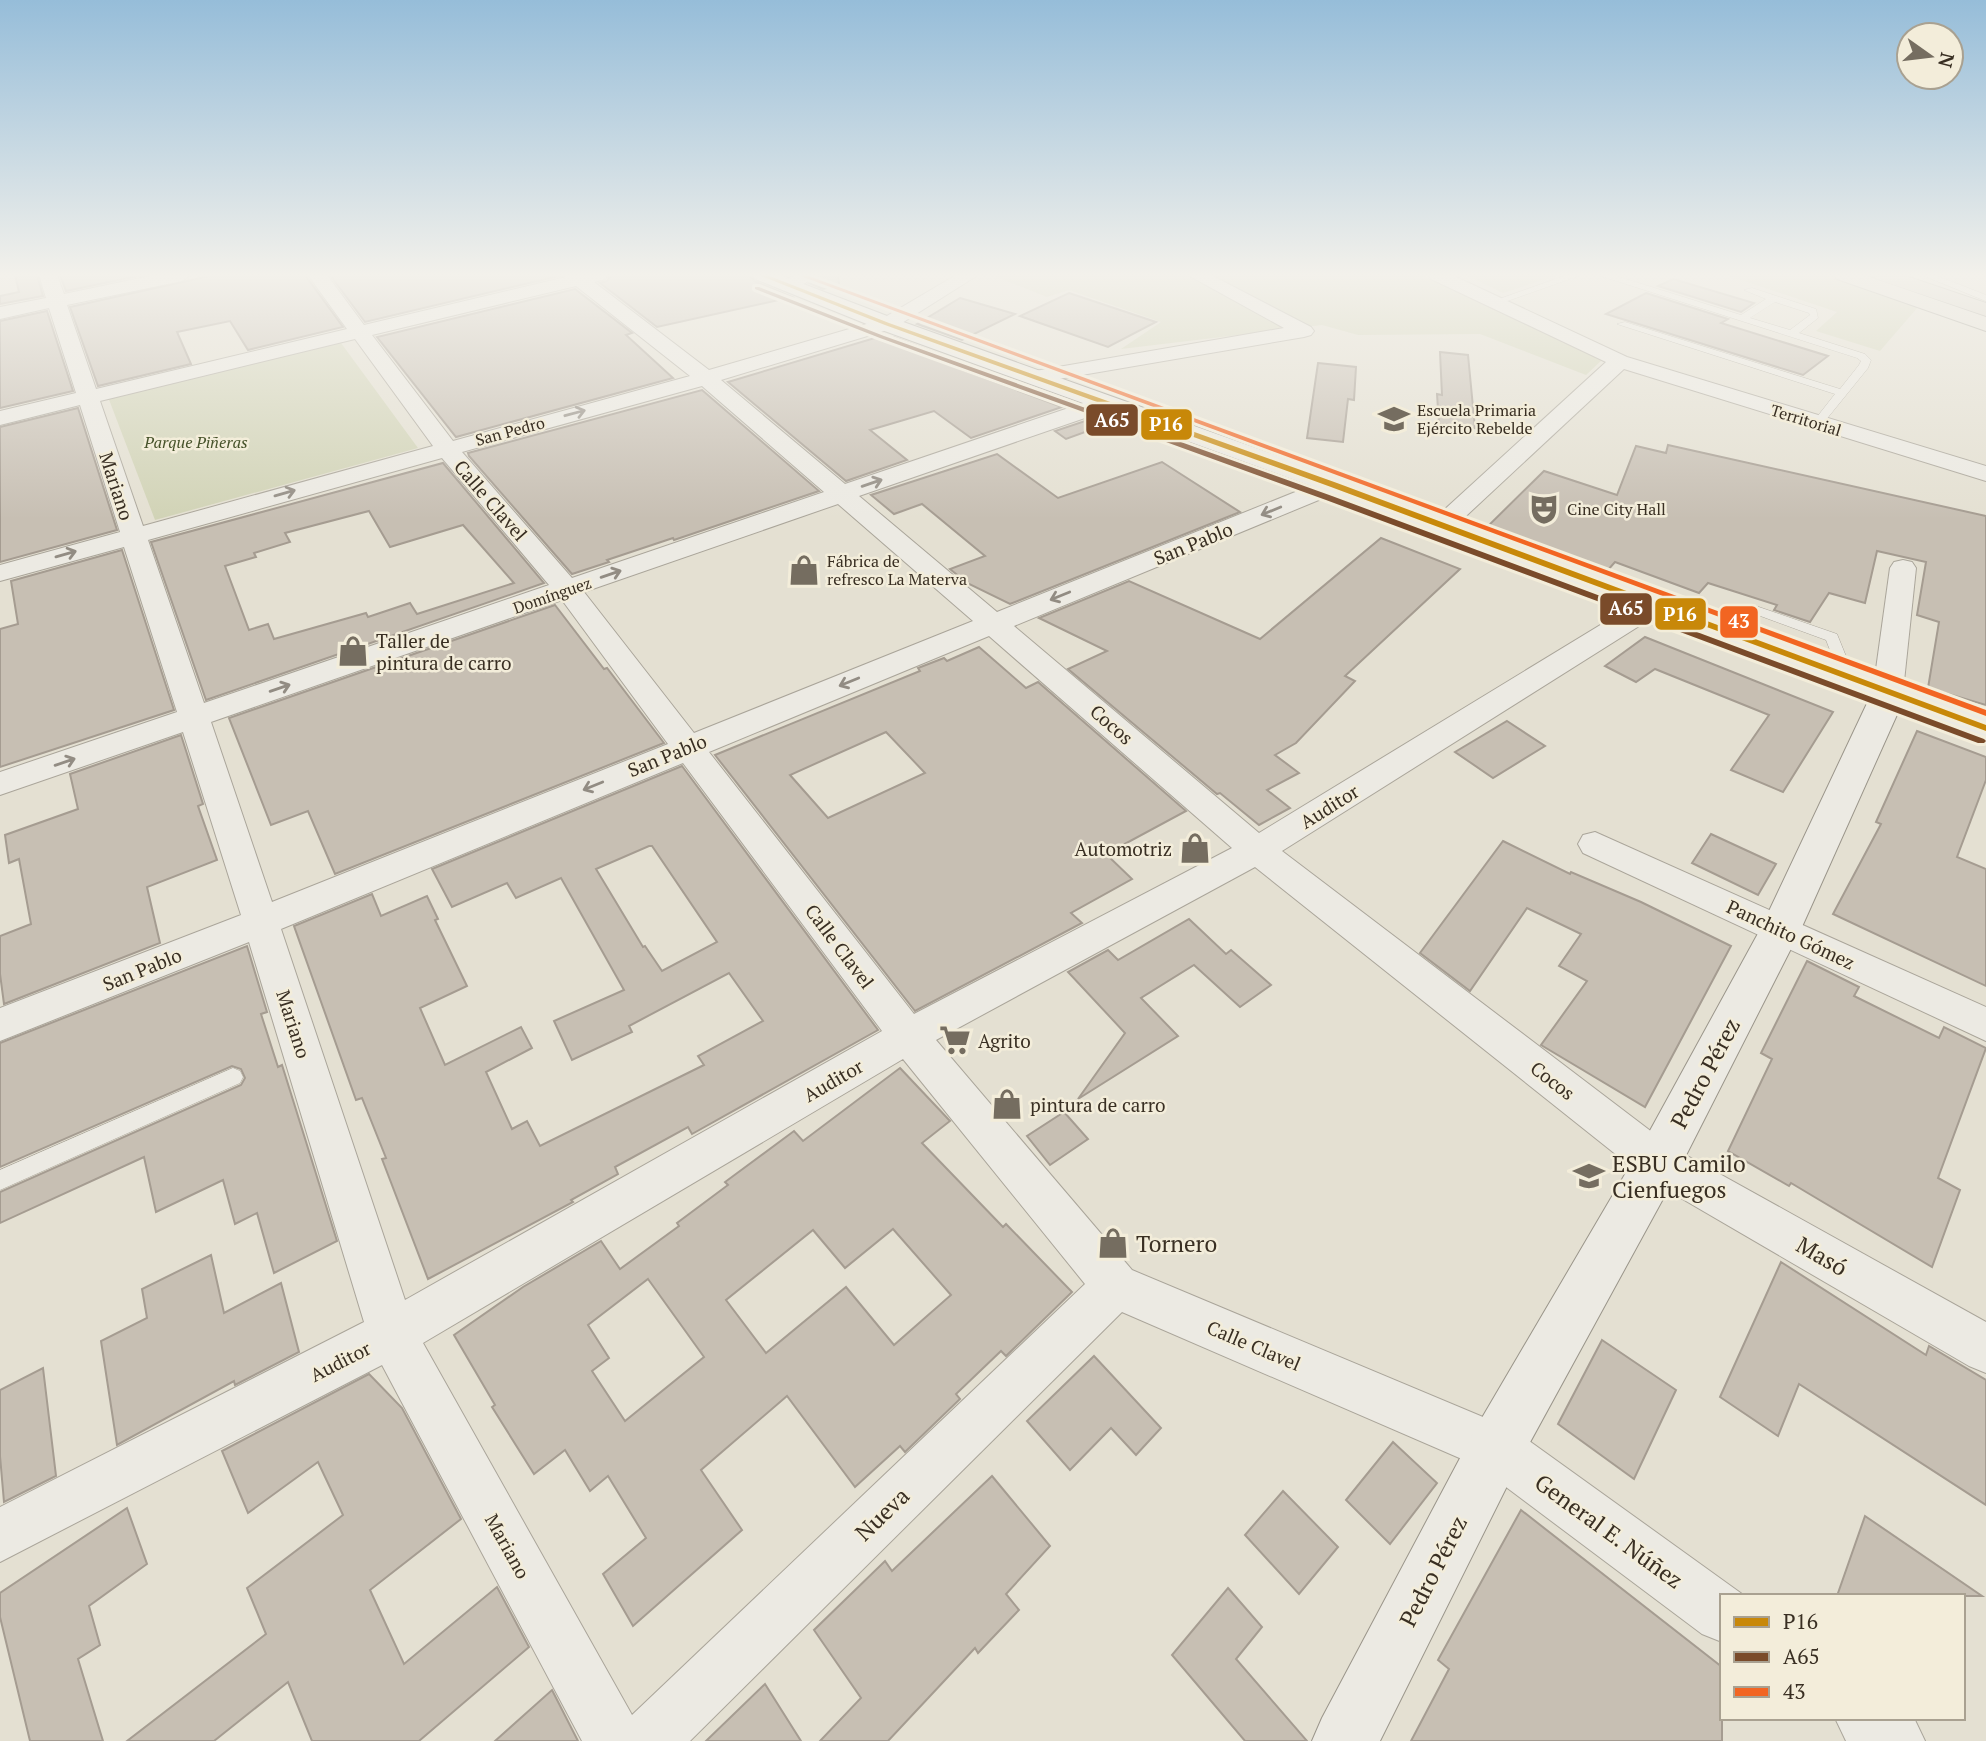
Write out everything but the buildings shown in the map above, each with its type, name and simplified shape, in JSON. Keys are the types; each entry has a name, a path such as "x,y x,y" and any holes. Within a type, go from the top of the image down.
{"main road":[{"path":"977,356 1103,404 1334,485 1986,729"},
{"name":"Pedro Pérez","path":"1345,1741 1496,1448 1658,1162 1781,929 1886,702 1868,684"}],"street":[{"name":"Mariano","path":"75,356 261,922 392,1334 614,1741"},
{"path":"0,418 256,356"},
{"name":"Calle Clavel","path":"378,356 446,448 568,590 908,1036 1116,1286 1496,1448"},
{"name":"Cocos","path":"680,356 1257,850 1658,1162"},
{"name":"San Pedro","path":"0,573 779,356"},
{"path":"1035,377 1156,356"},
{"name":"Territorial","path":"1612,356 1817,424 1986,474"},
{"path":"1442,526 1620,360"},
{"name":"Domínguez","path":"0,784 1103,404"},
{"name":"San Pablo","path":"0,1025 261,922 1334,485"},
{"name":"Pedro Pérez","path":"1868,684 1903,568"},
{"name":"Auditor","path":"0,1535 392,1334 908,1036 1257,850 1653,605"},
{"name":"Panchito Gómez","path":"1595,844 1986,1025"},
{"name":"Masó","path":"1658,1162 1986,1349"},
{"name":"Nueva","path":"648,1741 1116,1286"},
{"name":"General E. Núñez","path":"1496,1448 1720,1613"},
{"path":"1867,1720 1895,1741"}],"lane":[{"path":"1725,356 1842,393"},
{"path":"1817,424 1866,360 1859,356"},
{"path":"0,1180 233,1077"}],"green space":[{"name":"Parque Piñeras","path":"284,356 351,356 418,448 155,520 108,397"},
{"path":"1538,356 1594,356 1602,360 1586,375"}],"transit line":[{"name":"A65","path":"935,356 1329,498 1981,741"},
{"name":"P16","path":"977,356 1334,485 1986,728"},
{"name":"43","path":"1021,356 1986,713"}],"place":[{"name":"Escuela Primaria Ejército Rebelde","path":"1394,419"},
{"name":"Cine City Hall","path":"1544,509"},
{"name":"Fábrica de refresco La Materva","path":"804,570"},
{"name":"Taller de pintura de carro","path":"353,651"},
{"name":"Automotriz","path":"1195,848"},
{"name":"Agrito","path":"955,1040"},
{"name":"pintura de carro","path":"1007,1104"},
{"name":"ESBU Camilo Cienfuegos","path":"1589,1176"},
{"name":"Tornero","path":"1113,1243"}]}
